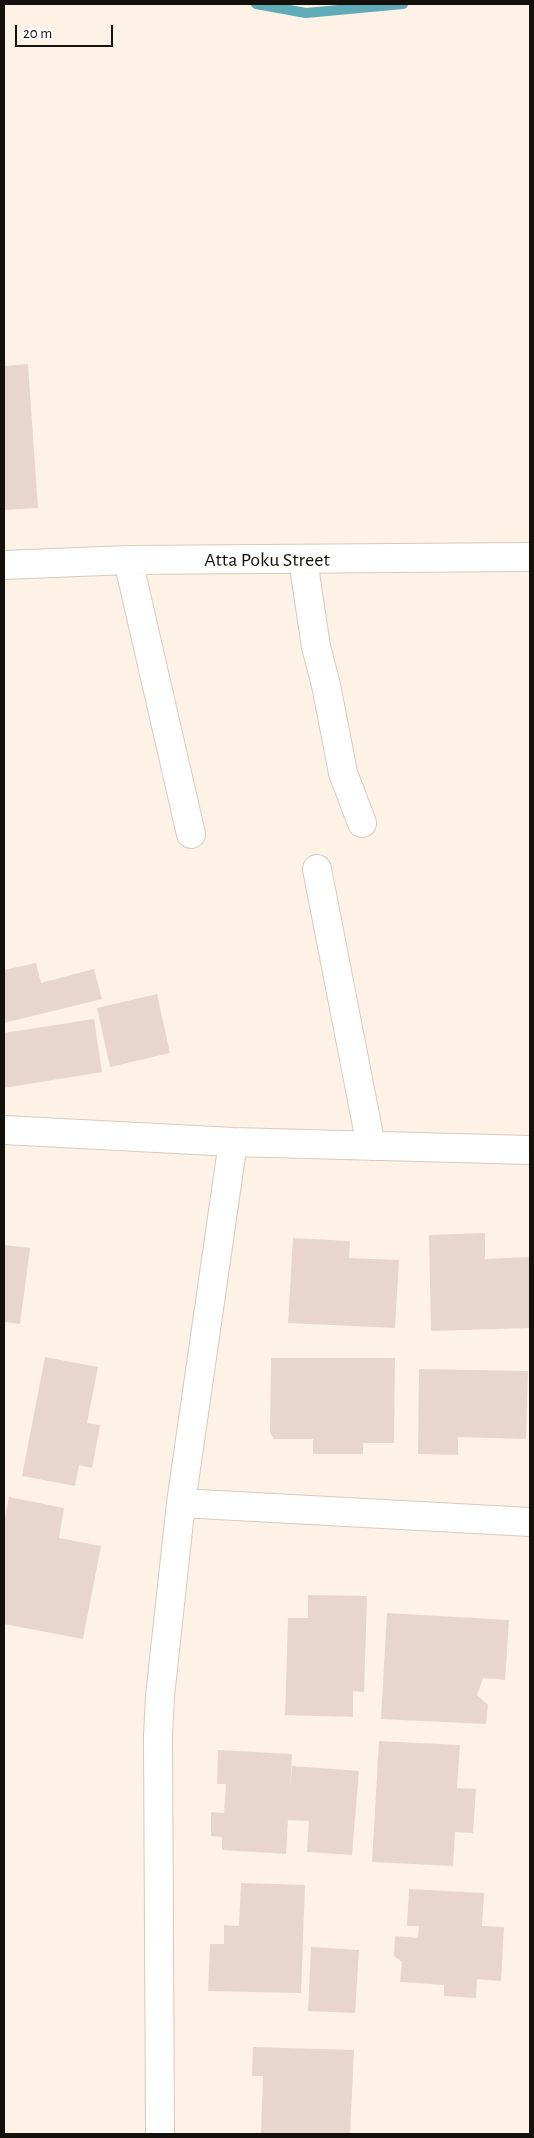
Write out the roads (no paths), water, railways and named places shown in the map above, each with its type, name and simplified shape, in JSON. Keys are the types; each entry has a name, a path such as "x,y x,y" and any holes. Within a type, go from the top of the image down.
{"street":[{"name":"Atta Poku Street","path":"4,565 128,560 530,557"},
{"path":"128,560 191,834"},
{"path":"303,560 316,647 326,685 343,773 362,823"},
{"path":"317,869 371,1146"},
{"path":"4,1130 233,1142 530,1150"},
{"path":"160,2134 158,1736 160,1696 180,1503 233,1142"},
{"path":"180,1503 530,1522"}],"waterway":[{"path":"256,4 306,13 403,4"}]}
